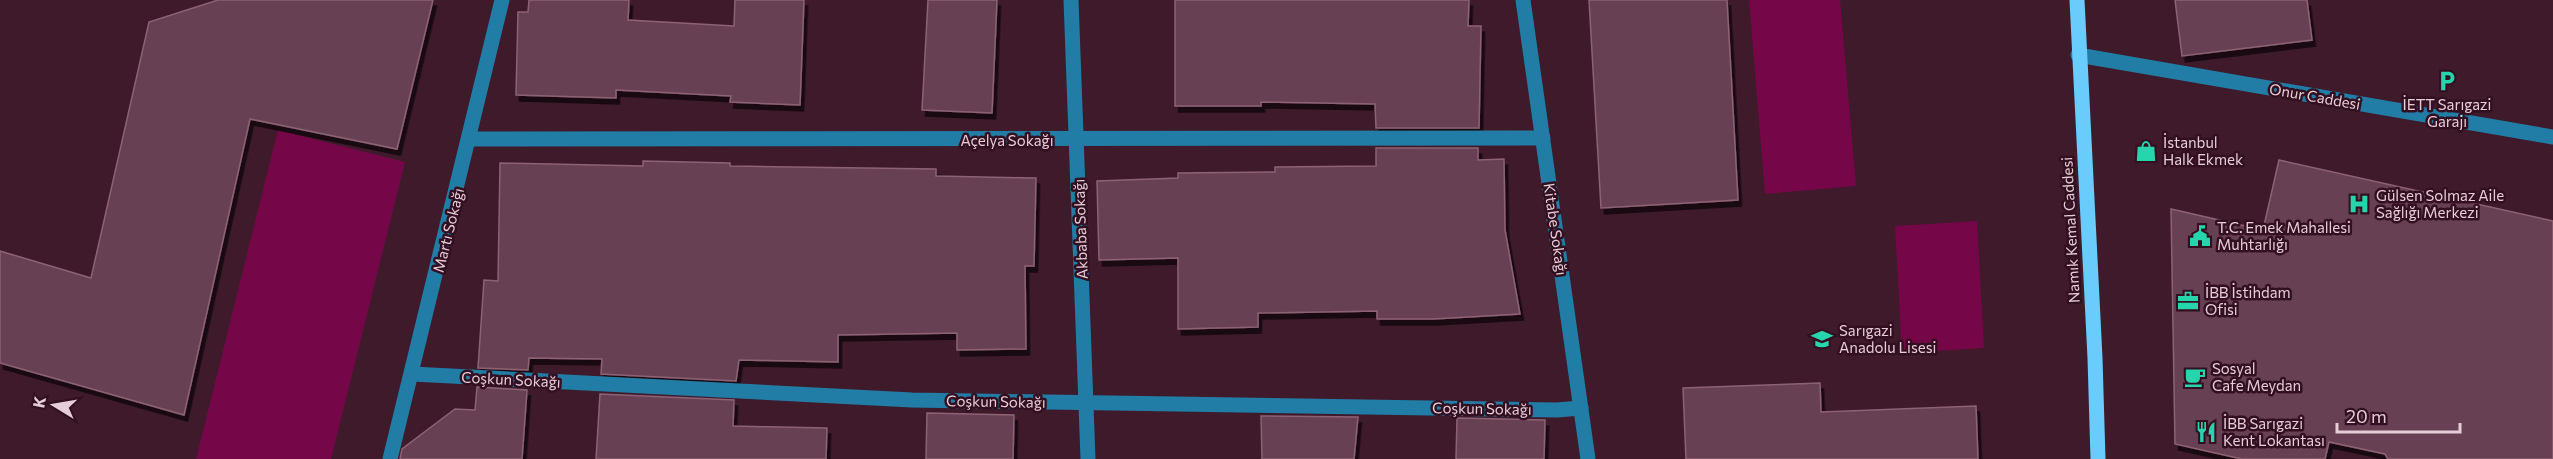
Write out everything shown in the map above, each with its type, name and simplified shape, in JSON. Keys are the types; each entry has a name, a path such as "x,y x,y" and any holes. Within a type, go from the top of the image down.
{"main road":[{"name":"Namık Kemal Caddesi","path":"2077,0 2098,459"}],"street":[{"name":"Martı Sokağı","path":"390,459 470,139 502,0"},
{"name":"Akbaba Sokağı","path":"1071,0 1088,459"},
{"name":"Kitabe Sokağı","path":"1523,0 1588,459"},
{"name":"Onur Caddesi","path":"2078,55 2553,137"},
{"name":"Açelya Sokağı","path":"470,139 1543,138"},
{"name":"Coşkun Sokağı","path":"412,374 912,400 1557,410 1581,408"}],"shaded area":[{"path":"1749,0 1840,0 1856,186 1765,194"},
{"path":"278,130 405,162 331,459 196,459"},
{"path":"1977,221 1984,348 1902,353 1895,226"}],"building":[{"path":"218,0 433,0 397,149 250,119 184,415 0,363 0,251 91,278 149,22"},
{"path":"529,0 629,0 628,20 734,26 735,0 804,0 800,105 730,102 731,96 616,90 616,98 516,95 518,12 528,12"},
{"path":"928,0 997,0 992,113 922,110"},
{"path":"1175,0 1469,0 1468,26 1481,26 1479,128 1376,128 1375,104 1261,102 1261,106 1175,106"},
{"path":"1589,0 1727,0 1738,200 1601,208"},
{"path":"2175,0 2307,0 2312,40 2182,56"},
{"path":"1376,148 1478,148 1478,160 1504,159 1505,230 1520,314 1433,319 1377,319 1377,311 1258,313 1258,327 1178,329 1178,258 1099,260 1097,181 1178,178 1178,173 1275,172 1275,167 1376,166"},
{"path":"2279,160 2553,221 2553,459 2388,459 2385,454 2329,442 2325,459 2242,459 2175,444 2171,209 2263,230"},
{"path":"643,161 730,163 730,166 936,169 936,176 1036,178 1034,266 1025,266 1026,349 957,350 957,333 838,335 838,362 739,360 736,381 601,374 602,359 529,358 528,370 478,368 484,280 498,281 500,163 643,166"},
{"path":"1820,383 1821,412 1976,406 1978,459 1686,459 1683,388"},
{"path":"477,387 527,390 522,459 400,459 402,449 455,409 475,410"},
{"path":"600,394 734,400 733,426 827,428 826,459 596,459"},
{"path":"927,413 1014,415 1013,459 926,459"},
{"path":"1261,416 1358,417 1354,459 1262,459"},
{"path":"1457,418 1545,420 1544,459 1456,459"}],"place":[{"name":"İETT Sarıgazi Garajı","path":"2447,81"},
{"name":"İstanbul Halk Ekmek","path":"2146,151"},
{"name":"Gülsen Solmaz Aile Sağlığı Merkezi","path":"2359,204"},
{"name":"T.C. Emek Mahallesi Muhtarlığı","path":"2200,236"},
{"name":"İBB İstihdam Ofisi","path":"2188,301"},
{"name":"Sarıgazi Anadolu Lisesi","path":"1822,339"},
{"name":"Sosyal Cafe Meydan","path":"2195,377"},
{"name":"İBB Sarıgazi Kent Lokantası","path":"2206,432"}]}
